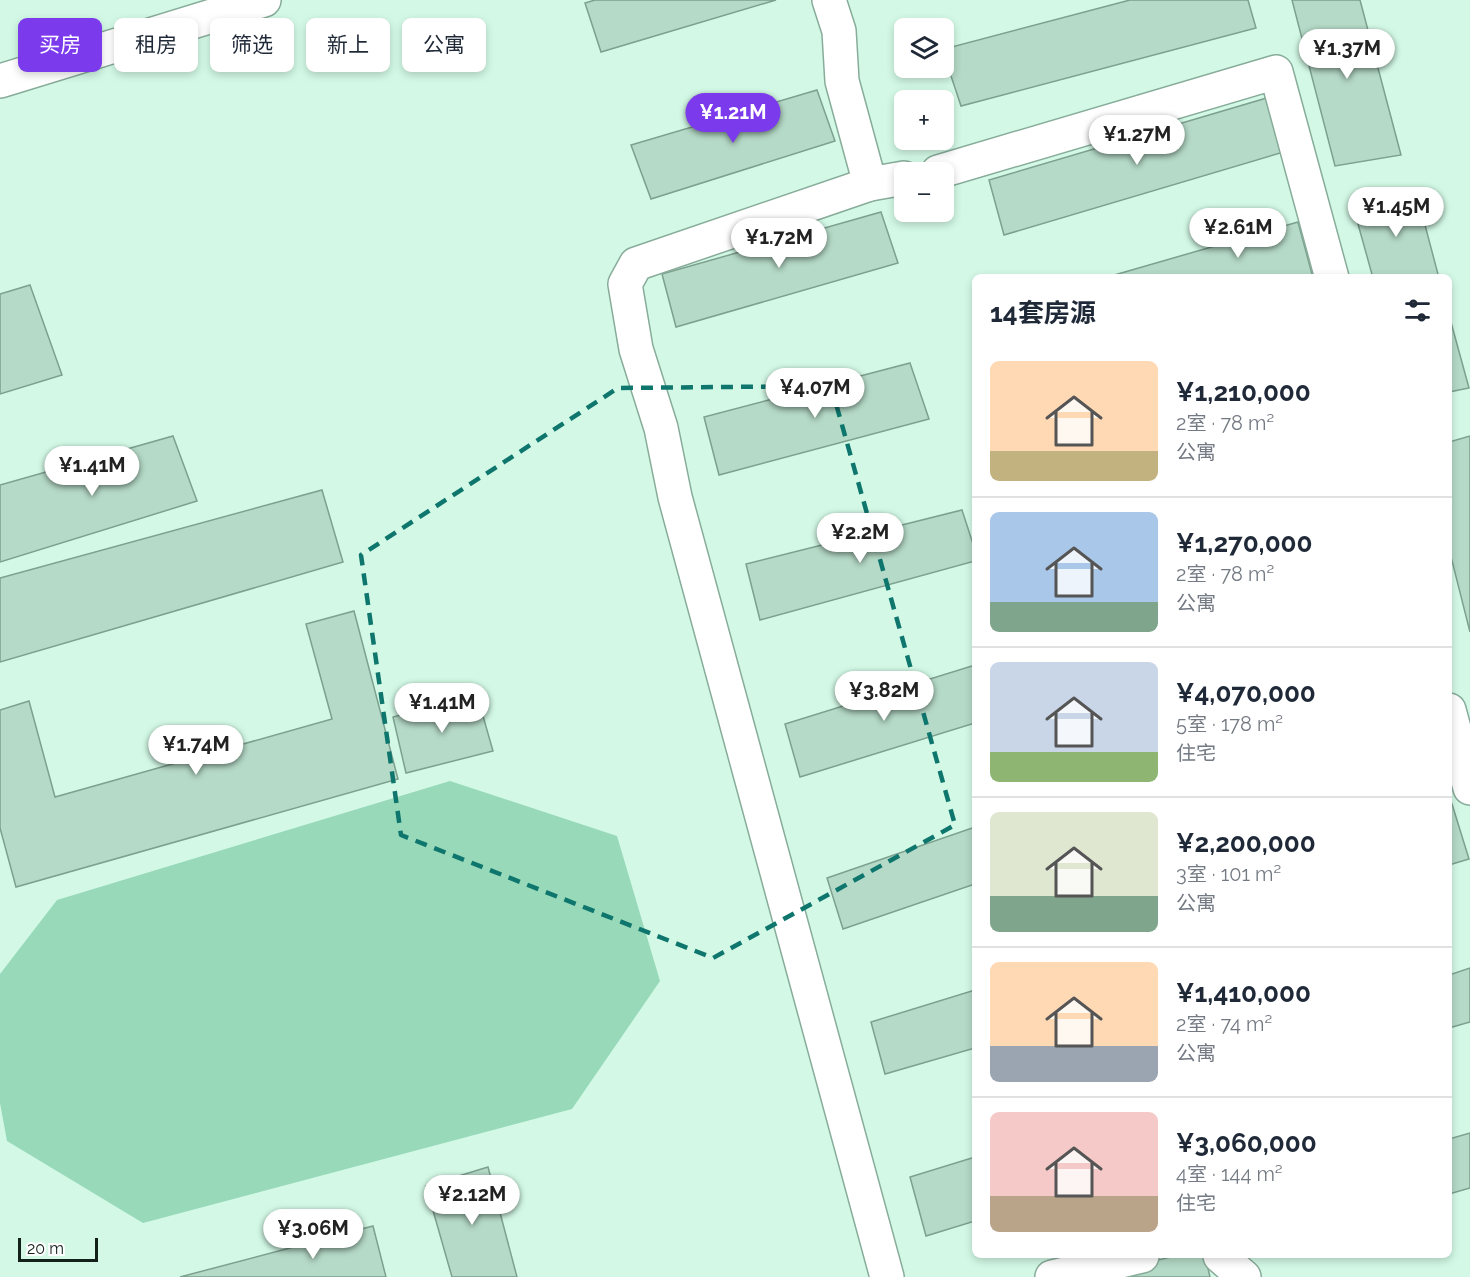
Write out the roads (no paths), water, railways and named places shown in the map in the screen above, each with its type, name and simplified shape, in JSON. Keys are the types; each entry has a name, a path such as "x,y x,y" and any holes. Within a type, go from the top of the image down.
{"street":[{"path":"0,81 264,0"},
{"path":"829,0 839,31 842,81 870,184"},
{"path":"954,167 1276,72 1331,274"},
{"path":"887,1277 675,497 661,428 636,349 625,284 636,264 870,184 894,180"},
{"path":"1452,721 1470,788"},
{"path":"1052,1277 1133,1258"},
{"path":"1222,1258 1244,1277"}]}
